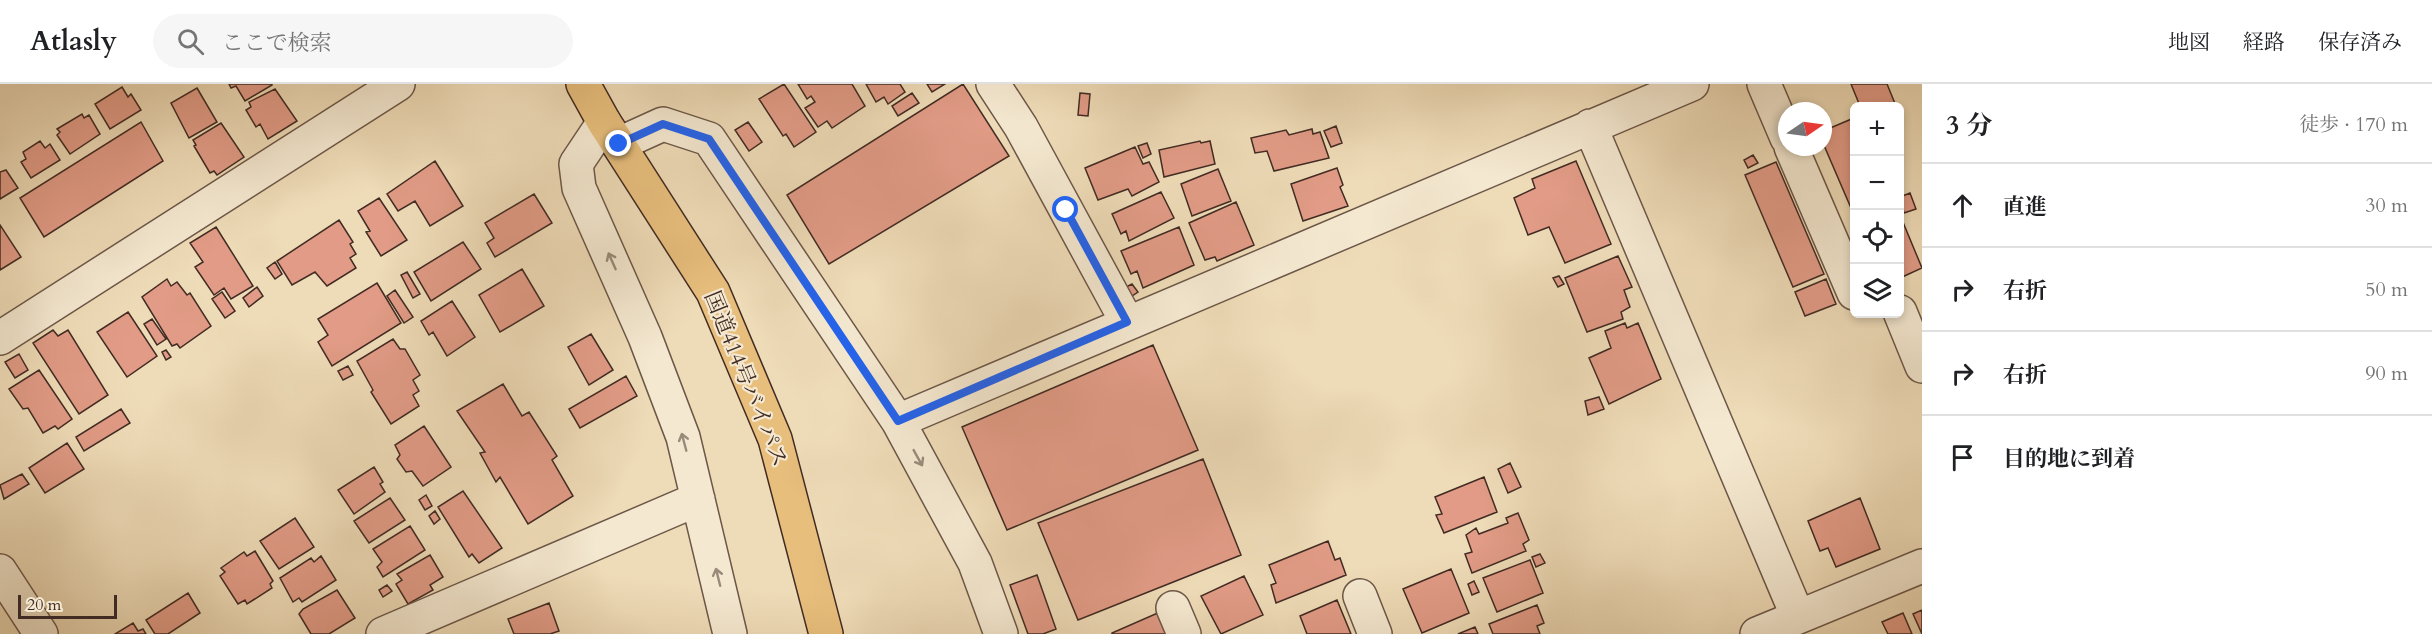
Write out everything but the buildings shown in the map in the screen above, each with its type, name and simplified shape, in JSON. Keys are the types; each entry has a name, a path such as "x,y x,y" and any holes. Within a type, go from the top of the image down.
{"highway":[{"name":"国道414号バイパス","path":"583,84 611,133 712,292 775,439 826,634"}],"street":[{"path":"0,338 398,84"},
{"path":"993,84 1021,127 1127,322"},
{"path":"898,421 1692,84"},
{"path":"1764,84 1778,117"},
{"path":"730,634 683,437 645,336 579,188 576,164 611,133 663,124 709,139 898,421 975,563 1001,634"},
{"path":"1590,126 1782,627 1922,566"},
{"path":"1795,156 1850,284"},
{"path":"1902,318 1922,366"},
{"path":"383,634 698,499"},
{"path":"0,571 40,634"},
{"path":"1360,596 1375,634"}],"route":[{"path":"619,144 663,124 709,139 898,421 1127,322 1066,210"}]}
